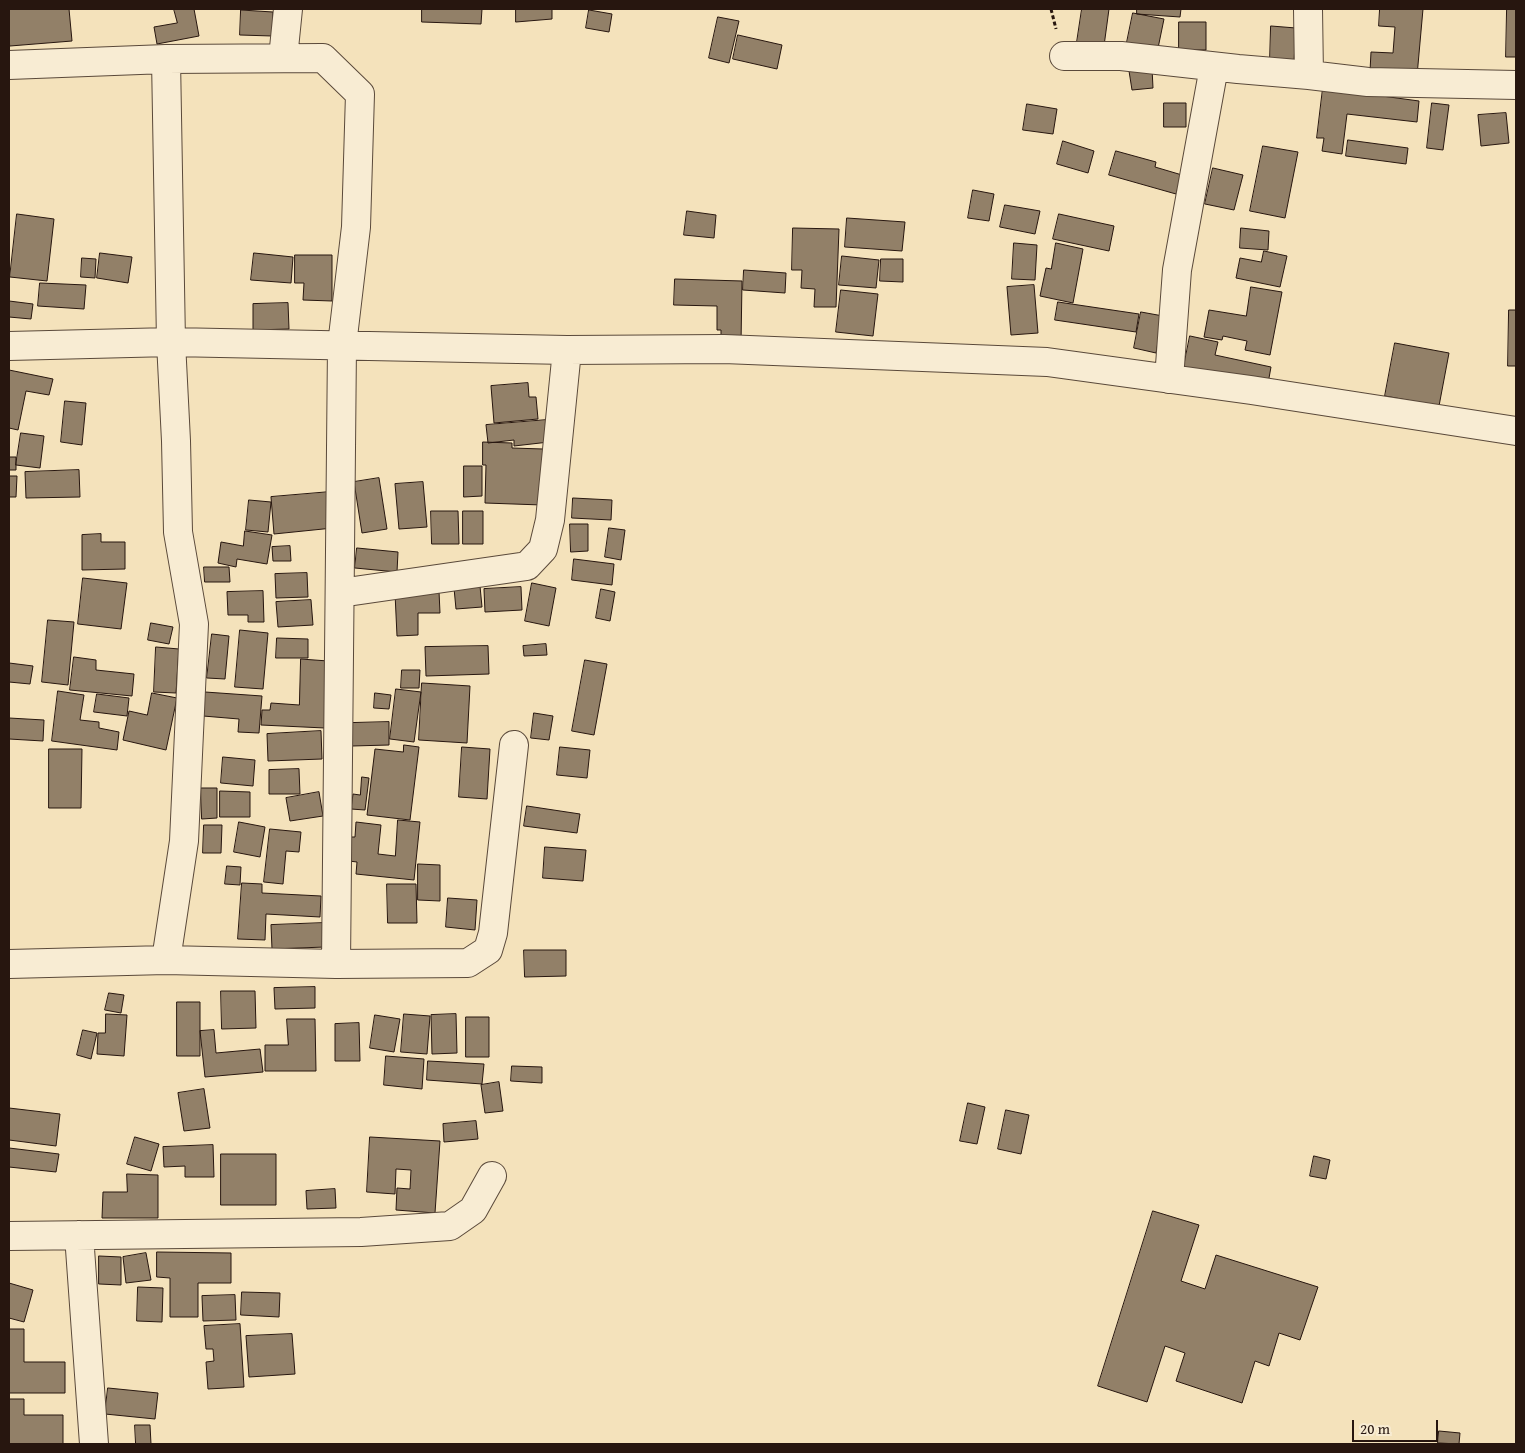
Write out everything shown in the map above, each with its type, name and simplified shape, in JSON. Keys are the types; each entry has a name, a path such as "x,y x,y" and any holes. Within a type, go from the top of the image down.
{"street":[{"path":"283,58 288,9"},
{"path":"1308,9 1309,75"},
{"path":"1064,56 1120,56 1368,82 1516,85"},
{"path":"9,65 166,59 323,58 360,94 356,227 342,346 336,964"},
{"path":"166,59 171,342 178,532 194,624 184,841 166,960"},
{"path":"1169,378 1177,270 1214,67"},
{"path":"9,346 171,342 567,350 724,349 1037,362 1169,378 1516,431"},
{"path":"340,593 526,566 543,550 550,520 567,350"},
{"path":"9,964 166,960 336,964 468,963 488,950 493,933 514,745"},
{"path":"9,1236 63,1237 79,1235 361,1232 450,1226 473,1210 492,1176"},
{"path":"79,1235 94,1444"}],"building":[{"path":"9,9 69,9 72,41 10,46"},
{"path":"174,9 194,9 199,36 157,44 154,27 177,23"},
{"path":"422,9 482,9 481,24 422,22"},
{"path":"516,9 552,9 552,19 516,22"},
{"path":"1082,9 1109,9 1104,46 1077,42"},
{"path":"1137,9 1181,9 1180,17 1137,14"},
{"path":"1380,9 1423,9 1417,76 1370,71 1371,52 1393,53 1395,27 1379,26"},
{"path":"1507,9 1516,9 1516,57 1506,57"},
{"path":"241,10 273,12 272,36 240,35"},
{"path":"589,10 612,14 609,32 586,28"},
{"path":"1133,13 1164,19 1157,53 1126,47"},
{"path":"718,17 739,21 729,63 709,58"},
{"path":"1179,22 1206,22 1206,50 1179,50"},
{"path":"1271,26 1296,28 1294,62 1270,60"},
{"path":"738,35 782,45 777,69 733,59"},
{"path":"1152,68 1153,88 1132,90 1129,71"},
{"path":"1323,88 1419,101 1417,122 1347,114 1342,154 1322,151 1324,138 1317,138"},
{"path":"1164,103 1186,103 1186,127 1164,127"},
{"path":"1432,103 1449,105 1443,150 1427,148"},
{"path":"1027,104 1057,109 1053,134 1023,130"},
{"path":"1506,113 1509,143 1481,146 1478,115"},
{"path":"1348,140 1408,148 1406,164 1346,156"},
{"path":"1063,141 1094,151 1088,173 1057,164"},
{"path":"1263,146 1298,152 1285,218 1250,211"},
{"path":"1116,151 1156,162 1155,167 1182,175 1176,194 1109,175"},
{"path":"1213,168 1243,175 1234,210 1205,204"},
{"path":"973,190 994,194 989,221 968,218"},
{"path":"1005,205 1040,211 1035,234 1000,227"},
{"path":"687,211 716,215 714,238 684,235"},
{"path":"17,214 54,219 47,281 10,277"},
{"path":"1059,214 1114,226 1109,251 1053,239"},
{"path":"847,218 905,222 902,251 845,247"},
{"path":"793,228 839,229 836,307 814,307 815,289 801,288 802,270 792,270"},
{"path":"1241,228 1269,231 1268,250 1240,248"},
{"path":"1014,243 1037,245 1035,280 1012,279"},
{"path":"1056,243 1083,249 1073,303 1040,296 1046,268 1051,269"},
{"path":"1264,251 1287,256 1280,287 1236,278 1240,258 1261,262"},
{"path":"100,253 132,257 128,283 97,278"},
{"path":"254,253 293,257 291,283 251,280"},
{"path":"295,255 332,255 332,301 303,300 304,283 295,283"},
{"path":"842,256 879,260 876,288 839,285"},
{"path":"82,258 96,259 95,278 81,277"},
{"path":"881,259 903,259 903,282 880,281"},
{"path":"744,270 786,273 785,293 743,290"},
{"path":"675,279 742,281 741,344 721,344 721,330 717,330 717,306 674,305"},
{"path":"40,283 86,285 84,309 38,306"},
{"path":"1034,285 1038,333 1011,335 1007,287"},
{"path":"1251,287 1282,292 1270,355 1245,350 1247,341 1223,336 1222,340 1204,337 1209,310 1246,316"},
{"path":"841,290 878,294 873,336 836,332"},
{"path":"9,301 33,304 31,319 9,317"},
{"path":"1058,302 1139,314 1136,332 1055,320"},
{"path":"288,303 289,329 253,330 253,304"},
{"path":"1509,310 1516,310 1516,366 1508,366"},
{"path":"1141,312 1163,316 1156,353 1134,348"},
{"path":"1190,336 1218,342 1215,355 1271,367 1267,389 1183,371"},
{"path":"1395,343 1449,353 1439,406 1385,396"},
{"path":"9,370 53,379 49,395 26,391 18,430 9,428"},
{"path":"528,383 529,397 536,397 538,419 494,423 491,386"},
{"path":"65,401 86,403 82,445 61,442"},
{"path":"547,420 549,442 514,446 514,440 488,443 486,425"},
{"path":"21,433 44,436 40,468 16,465"},
{"path":"483,442 512,443 512,448 543,449 542,505 485,503 486,465 483,465"},
{"path":"9,457 16,457 16,470 9,470"},
{"path":"464,466 482,466 482,496 464,497"},
{"path":"79,470 80,497 26,498 25,472"},
{"path":"9,476 17,476 16,497 9,497"},
{"path":"379,478 387,529 362,533 354,482"},
{"path":"423,482 427,527 399,529 395,484"},
{"path":"330,492 333,528 274,534 271,497"},
{"path":"573,498 612,500 611,520 572,518"},
{"path":"249,500 271,502 268,532 246,530"},
{"path":"431,511 458,511 459,544 432,544"},
{"path":"463,511 483,511 483,544 463,544"},
{"path":"570,524 588,524 588,551 571,552"},
{"path":"609,528 625,530 621,560 605,557"},
{"path":"245,531 272,535 267,564 237,559 236,567 218,563 221,542 243,546"},
{"path":"101,534 101,542 125,542 125,569 82,570 82,535"},
{"path":"290,546 291,561 273,561 272,547"},
{"path":"357,548 398,552 397,572 355,568"},
{"path":"574,559 614,564 612,585 572,580"},
{"path":"204,567 229,567 230,582 205,582"},
{"path":"307,573 308,597 276,598 275,574"},
{"path":"83,578 127,583 121,629 78,624"},
{"path":"532,583 556,588 549,626 525,621"},
{"path":"480,586 482,607 456,609 454,588"},
{"path":"521,587 522,610 485,612 484,589"},
{"path":"601,589 615,592 610,621 596,618"},
{"path":"263,591 264,622 248,622 248,615 228,615 227,592"},
{"path":"439,591 440,613 418,613 418,635 397,636 395,593"},
{"path":"311,600 313,625 278,627 276,602"},
{"path":"48,620 74,622 68,685 42,682"},
{"path":"151,623 173,627 169,644 148,640"},
{"path":"240,630 268,633 263,689 235,687"},
{"path":"212,634 229,636 225,679 207,678"},
{"path":"277,638 308,639 308,658 276,658"},
{"path":"546,644 547,655 524,656 523,646"},
{"path":"488,646 489,674 426,676 425,647"},
{"path":"156,647 179,649 176,693 154,692"},
{"path":"74,657 96,660 96,670 134,674 132,696 70,690"},
{"path":"301,659 328,661 325,728 261,725 262,710 270,710 271,703 299,705"},
{"path":"585,660 607,664 594,735 572,731"},
{"path":"9,663 33,666 30,684 9,682"},
{"path":"402,670 420,670 419,688 401,688"},
{"path":"422,683 470,686 467,743 419,740"},
{"path":"396,689 421,692 414,742 390,739"},
{"path":"58,691 84,695 80,720 99,722 99,728 119,732 117,750 52,741"},
{"path":"205,692 262,696 259,733 238,732 239,719 203,716"},
{"path":"152,693 177,698 166,750 123,740 129,711 147,715"},
{"path":"375,693 391,695 389,709 374,708"},
{"path":"97,694 129,698 127,716 94,712"},
{"path":"534,713 553,716 549,740 531,738"},
{"path":"9,718 44,720 43,741 9,739"},
{"path":"389,722 389,745 352,746 351,723"},
{"path":"321,731 322,759 268,761 267,734"},
{"path":"404,745 419,747 410,820 367,815 375,749 403,752"},
{"path":"462,747 490,749 487,799 459,797"},
{"path":"560,747 590,750 587,778 557,775"},
{"path":"49,749 82,749 81,808 49,808"},
{"path":"223,757 255,760 253,786 221,783"},
{"path":"299,769 300,794 269,794 269,770"},
{"path":"362,777 369,778 365,810 351,809 353,794 360,795"},
{"path":"201,788 217,788 217,818 202,819"},
{"path":"220,791 250,792 250,817 220,817"},
{"path":"319,792 323,816 290,821 286,798"},
{"path":"527,806 580,814 577,833 524,826"},
{"path":"398,820 420,822 414,880 356,874 357,862 349,861 351,837 355,837 356,822 381,825 378,854 395,856"},
{"path":"239,822 265,827 260,857 234,852"},
{"path":"204,825 222,825 221,853 203,853"},
{"path":"270,829 301,832 299,852 286,851 283,884 264,882"},
{"path":"545,847 586,850 583,881 543,878"},
{"path":"418,864 440,865 440,901 418,900"},
{"path":"227,866 241,867 240,885 225,884"},
{"path":"242,883 262,884 262,893 321,896 320,917 266,914 265,940 238,939"},
{"path":"387,884 416,884 417,923 388,923"},
{"path":"448,898 477,900 475,930 446,927"},
{"path":"324,923 325,947 272,949 271,925"},
{"path":"524,950 566,950 566,976 525,977"},
{"path":"315,987 315,1008 275,1009 274,988"},
{"path":"221,991 255,991 256,1028 222,1029"},
{"path":"109,993 124,995 121,1013 105,1010"},
{"path":"177,1002 200,1002 200,1056 177,1056"},
{"path":"106,1014 127,1015 124,1056 97,1054 98,1033 105,1033"},
{"path":"404,1014 430,1016 427,1054 401,1052"},
{"path":"456,1014 457,1053 432,1054 431,1015"},
{"path":"375,1015 400,1019 394,1052 370,1048"},
{"path":"466,1017 489,1017 489,1057 466,1057"},
{"path":"287,1019 315,1019 316,1071 265,1071 265,1045 288,1045"},
{"path":"359,1023 360,1061 335,1061 335,1024"},
{"path":"83,1030 97,1033 91,1059 77,1055"},
{"path":"214,1030 216,1053 260,1049 263,1072 205,1077 200,1031"},
{"path":"386,1056 424,1059 422,1089 384,1085"},
{"path":"428,1061 484,1064 482,1084 427,1080"},
{"path":"512,1066 542,1067 542,1083 511,1081"},
{"path":"499,1082 503,1111 485,1113 481,1085"},
{"path":"204,1089 210,1128 184,1131 178,1093"},
{"path":"968,1103 985,1107 977,1144 960,1141"},
{"path":"9,1108 60,1114 56,1146 9,1140"},
{"path":"1006,1110 1029,1115 1021,1154 998,1149"},
{"path":"476,1121 478,1139 444,1142 443,1124"},
{"path":"135,1137 159,1144 151,1171 127,1164"},
{"path":"370,1137 440,1141 435,1213 396,1210 397,1188 410,1189 411,1170 396,1169 395,1194 367,1192"},
{"path":"213,1145 214,1177 185,1177 185,1166 164,1167 163,1147"},
{"path":"9,1148 59,1154 56,1172 9,1167"},
{"path":"221,1154 276,1154 276,1205 221,1205"},
{"path":"1314,1156 1330,1160 1326,1179 1310,1176"},
{"path":"127,1174 158,1175 158,1218 102,1218 103,1192 127,1192"},
{"path":"335,1189 336,1208 307,1209 306,1191"},
{"path":"1153,1211 1199,1225 1181,1281 1205,1289 1216,1255 1318,1287 1300,1340 1279,1333 1269,1366 1255,1361 1242,1403 1176,1381 1185,1353 1165,1346 1147,1402 1098,1386"},
{"path":"157,1252 231,1253 231,1283 198,1283 198,1317 170,1317 170,1278 157,1277"},
{"path":"146,1253 151,1280 126,1283 123,1257"},
{"path":"99,1256 121,1257 121,1285 99,1284"},
{"path":"9,1283 33,1290 24,1322 9,1318"},
{"path":"138,1287 163,1288 162,1322 137,1321"},
{"path":"242,1292 280,1293 279,1317 241,1315"},
{"path":"235,1295 236,1320 203,1321 202,1296"},
{"path":"240,1324 244,1387 208,1389 206,1362 214,1361 213,1349 206,1349 204,1326"},
{"path":"9,1329 24,1329 24,1362 65,1362 65,1393 9,1393"},
{"path":"292,1334 295,1374 249,1377 246,1336"},
{"path":"108,1388 158,1393 155,1419 105,1414"},
{"path":"9,1399 24,1399 24,1415 63,1415 63,1444 9,1444"},
{"path":"135,1425 150,1425 151,1444 136,1444"},
{"path":"1439,1431 1460,1433 1459,1444 1438,1443"}]}
